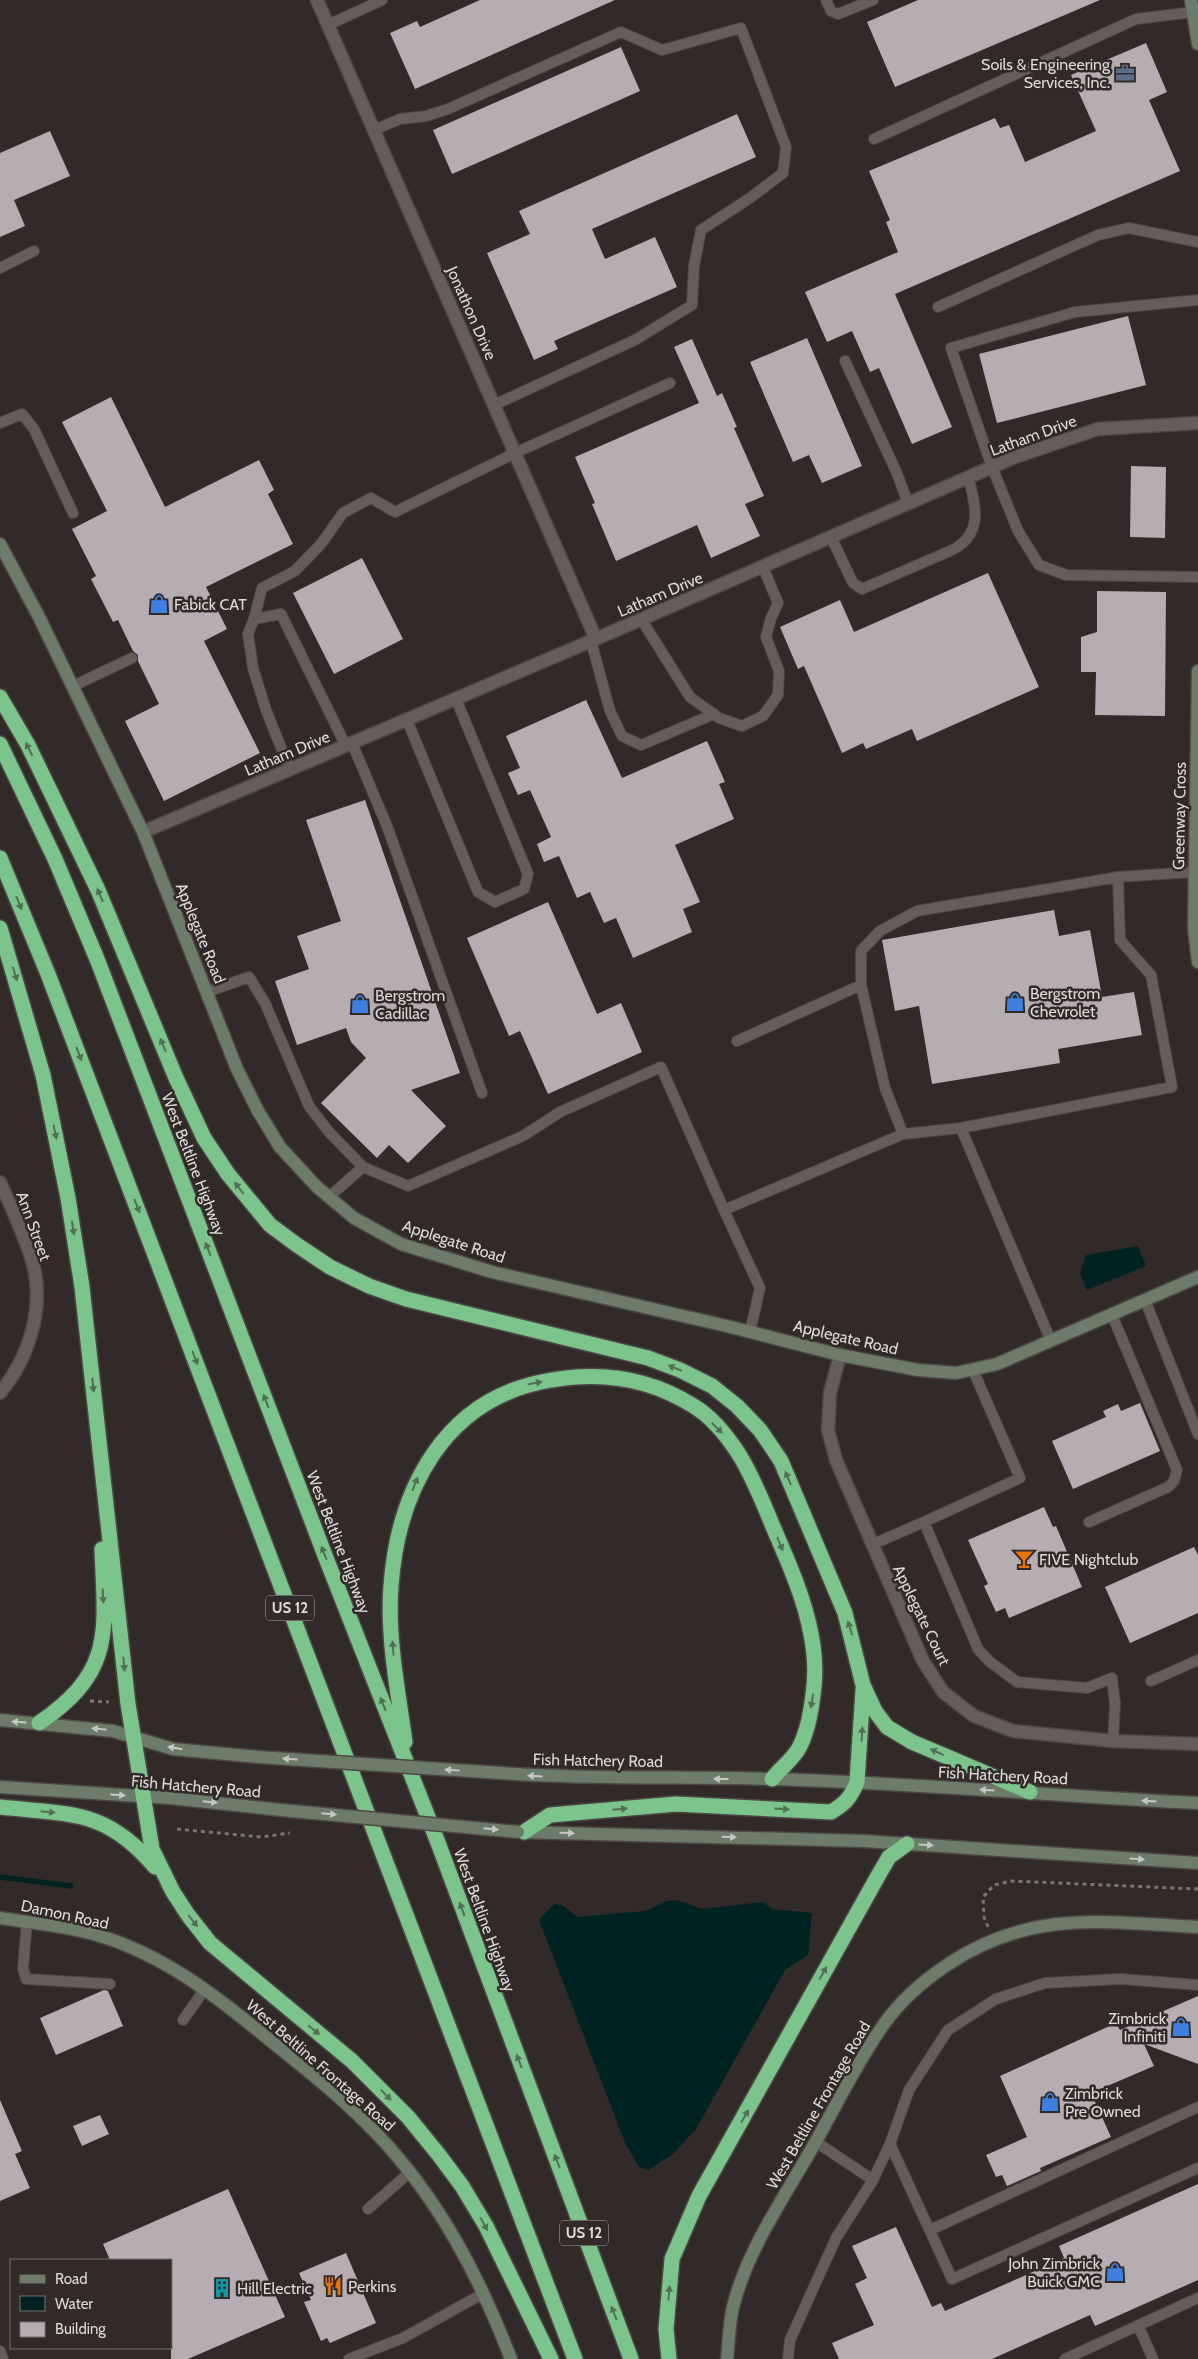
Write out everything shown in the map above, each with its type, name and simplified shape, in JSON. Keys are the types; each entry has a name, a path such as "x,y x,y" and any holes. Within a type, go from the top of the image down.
{"highway":[{"path":"0,697 28,745 98,890 176,1078 204,1138 258,1213 270,1225 330,1267 369,1286 406,1299 648,1358 680,1370 712,1386 731,1401 760,1430 781,1461 845,1613 863,1685 875,1711 886,1727 912,1742 1030,1792"},
{"name":"West Beltline Highway","path":"0,744 55,859 97,959 326,1558 408,1766 631,2359"},
{"name":"US 12","path":"0,858 48,974 575,2359"},
{"path":"0,928 33,1038 60,1158 82,1287 128,1704 152,1850 173,1892"},
{"path":"408,1766 394,1658 390,1587 404,1510 418,1477 432,1453 449,1434 473,1412 497,1397 527,1384 560,1378 594,1375 629,1379 659,1388 694,1406 720,1429 740,1456 761,1499 804,1605 812,1637 815,1667 811,1705 798,1750 772,1779"},
{"path":"39,1723 60,1708 85,1683 94,1666 102,1641 104,1610 97,1425"},
{"path":"521,1832 550,1815 676,1804 831,1812 843,1806 852,1794 857,1782 863,1685"},
{"path":"0,1807 78,1815 102,1823 133,1843 157,1869 188,1915 210,1942 352,2061 424,2137 449,2168 477,2211 551,2359"},
{"path":"669,2359 666,2329 672,2260 699,2196 889,1857 908,1844"}],"street":[{"name":"Jonathon Drive","path":"317,0 594,640"},
{"path":"1192,3 1198,44"},
{"name":"Latham Drive","path":"143,832 642,620 992,467 1098,429 1198,423"},
{"name":"Applegate Road","path":"0,544 73,686 143,832 237,1069 258,1111 280,1147 329,1197 354,1218 401,1244 492,1272 840,1355 918,1370 956,1373 997,1364 1198,1277"},
{"name":"Greenway Cross","path":"1198,670 1194,872 1198,962"},
{"name":"Ann Street","path":"0,1182 24,1237 34,1266 36,1298 33,1329 22,1359 10,1381 0,1393"},
{"name":"Applegate Court","path":"840,1355 830,1393 828,1430 836,1460 871,1546 923,1661 943,1692 974,1716 1012,1731 1114,1741 1198,1744"},
{"name":"Fish Hatchery Road","path":"0,1720 113,1731 173,1749 258,1757 501,1774 857,1782 1198,1803"},
{"name":"Fish Hatchery Road","path":"0,1787 144,1797 521,1832 908,1844 1198,1863"},
{"name":"Damon Road","path":"0,1918 96,1935 134,1949 177,1970"},
{"name":"West Beltline Frontage Road","path":"727,2359 733,2307 753,2253 856,2068 884,2023 920,1984 969,1950 1015,1931 1040,1925 1097,1921 1198,1927"},
{"name":"West Beltline Frontage Road","path":"177,1970 205,1989 350,2108 376,2132 410,2172 447,2223 484,2293 511,2359"}],"lane":[{"path":"328,25 382,0"},
{"path":"826,0 831,11 838,14 873,0"},
{"path":"874,139 1136,19 1192,3"},
{"path":"374,130 400,119 426,116 448,109 621,32 662,50 741,28 786,147 783,173 750,198 701,230 694,266 692,305 635,340 494,406"},
{"path":"938,307 1098,235 1129,228 1198,242"},
{"path":"0,268 34,251"},
{"path":"1198,300 1075,312 952,348 992,467 1018,531 1039,565 1066,575 1198,577"},
{"path":"845,361 896,471 908,504"},
{"path":"290,770 266,710 253,668 248,634 262,588 295,571 321,544 342,513 371,498 395,512 515,454 670,383"},
{"path":"0,423 22,414 34,429 73,513"},
{"path":"831,537 853,583 862,589 950,551 961,546 973,532 976,503 968,477"},
{"path":"642,620 690,697 714,714 742,726 763,716 778,695 779,671 766,637 771,618 778,603 763,567"},
{"path":"254,619 280,614 337,725 349,744 387,826 482,1093"},
{"path":"594,640 610,711 622,736 641,744 714,714"},
{"path":"73,686 132,658"},
{"path":"407,720 478,892 495,902 524,889 528,874 456,699"},
{"path":"903,1134 886,1088 861,985 860,951 880,931 917,911 1118,878 1194,872"},
{"path":"724,1210 903,1134 961,1128 1172,1087 1151,975 1120,940 1118,878"},
{"path":"207,992 249,977 265,1004 309,1106 329,1132 363,1167 408,1186 523,1136 560,1112 661,1067 760,1288 750,1332"},
{"path":"737,1041 861,985"},
{"path":"961,1128 1051,1341"},
{"path":"329,1197 363,1167"},
{"path":"1145,1300 1194,1411 1198,1434"},
{"path":"1089,1522 1168,1487 1174,1481 1177,1470 1112,1315"},
{"path":"871,1546 1020,1478 973,1370"},
{"path":"924,1522 978,1649 989,1661 1017,1682 1087,1688 1112,1678 1115,1704 1114,1741"},
{"path":"1151,1682 1198,1660"},
{"path":"27,1922 23,1968 26,1979 110,1984"},
{"path":"788,2359 790,2340 836,2238 873,2180 890,2144 909,2090 948,2030 996,1998 1045,1983 1121,1979 1198,1986"},
{"path":"183,2020 205,1989"},
{"path":"930,2230 1198,2107"},
{"path":"816,2142 873,2180"},
{"path":"890,2144 952,2279 1198,2168"},
{"path":"368,2209 410,2172"},
{"path":"349,2359 403,2338 484,2293"},
{"path":"1065,2359 1198,2298"},
{"path":"1138,2325 1153,2359"},
{"path":"0,2351 4,2359"}],"path":[{"path":"90,1701 109,1702"},
{"path":"177,1829 261,1837 290,1833"},
{"path":"987,1926 983,1897 994,1885 1011,1881 1198,1890"}],"water":[{"path":"1138,1246 1146,1266 1087,1290 1080,1273 1086,1255"},
{"path":"677,1900 702,1909 763,1902 772,1909 812,1913 808,1955 785,1970 696,2129 673,2154 648,2170 639,2167 626,2145 539,1920 554,1904 561,1905 578,1917 645,1911 667,1901"}],"building":[{"path":"480,0 615,0 415,89 390,33 417,21 420,27"},
{"path":"918,0 1100,0 895,87 867,22"},
{"path":"1146,43 1167,92 1149,100 1180,171 895,294 952,427 912,444 879,368 870,372 852,331 827,342 805,292 898,252 886,222 890,220 869,171 995,118 1000,128 1009,125 1025,162 1096,131 1071,75"},
{"path":"621,47 640,91 452,174 433,130"},
{"path":"737,114 756,157 592,229 605,259 655,237 677,287 554,341 558,349 534,360 487,253 530,234 519,211"},
{"path":"50,131 70,176 14,200 25,226 0,237 0,153"},
{"path":"1128,316 1146,385 997,423 979,354"},
{"path":"807,338 862,466 822,483 809,455 793,462 750,362"},
{"path":"692,339 717,396 722,393 737,427 734,428 764,496 745,504 760,536 711,558 697,525 616,561 592,504 595,503 575,457 699,403 674,347"},
{"name":"Fabick CAT","path":"111,397 165,507 259,460 274,490 268,494 293,544 206,587 227,629 204,641 260,753 164,801 125,721 159,704 138,661 138,655 133,651 118,620 113,622 91,579 96,576 72,529 107,511 62,422"},
{"path":"1131,466 1166,467 1165,538 1130,537"},
{"path":"362,558 403,639 334,674 293,593"},
{"path":"988,573 1039,687 917,741 912,729 866,749 863,743 842,753 804,666 798,669 780,627 840,600 854,632"},
{"path":"1097,591 1166,592 1165,716 1095,715 1096,672 1081,672 1081,637 1097,632"},
{"path":"586,700 622,778 707,741 725,782 719,784 734,819 675,845 700,902 683,909 692,932 633,958 616,918 604,923 590,892 577,898 559,856 544,862 537,844 551,837 530,790 518,795 508,773 520,768 506,736"},
{"name":"Bergstrom Cadillac","path":"365,800 460,1073 411,1090 446,1126 408,1163 389,1145 377,1158 321,1103 366,1058 351,1042 346,1028 297,1045 275,981 309,969 297,936 341,921 306,820"},
{"path":"548,902 597,1014 621,1003 642,1052 548,1094 520,1031 509,1036 467,938"},
{"name":"Bergstrom Chevrolet","path":"1054,910 1059,936 1090,930 1102,997 1134,992 1142,1035 1058,1049 1060,1063 932,1084 919,1006 895,1011 882,940"},
{"path":"1140,1403 1160,1451 1073,1489 1052,1441 1106,1417 1103,1411 1118,1404 1121,1411"},
{"name":"FIVE Nightclub","path":"1044,1507 1053,1527 1056,1526 1082,1587 1009,1618 1005,1608 996,1612 984,1586 988,1584 968,1540"},
{"path":"1194,1547 1198,1555 1198,1613 1130,1643 1105,1587"},
{"path":"104,1990 108,1991 123,2026 56,2055 40,2018"},
{"name":"Zimbrick Pre Owned","path":"1198,1996 1198,2064 1144,2044 1154,2066 1091,2093 1111,2137 1040,2168 1041,2171 1007,2186 1002,2175 996,2177 986,2155 1027,2137 1000,2076 1116,2023 1120,2030"},
{"path":"0,2100 22,2151 15,2154 30,2188 0,2201"},
{"path":"100,2115 109,2134 82,2146 73,2126"},
{"name":"John Zimbrick Buick GMC","path":"1198,2184 1198,2280 1095,2326 1090,2315 992,2359 839,2359 832,2343 874,2325 855,2284 867,2278 852,2246 896,2227 932,2307 941,2303 945,2311 1064,2258 1059,2246"},
{"name":"Hill Electric","path":"228,2189 285,2317 188,2359 171,2359 172,2259 110,2259 103,2244"},
{"name":"Perkins","path":"346,2253 376,2323 330,2343 327,2338 321,2341 304,2302 311,2300 299,2273"}],"waterway":[{"path":"0,1877 71,1886"}],"place":[{"name":"Soils & Engineering Services, Inc.","path":"1125,73"},
{"name":"Fabick CAT","path":"159,604"},
{"name":"Bergstrom Chevrolet","path":"1015,1002"},
{"name":"Bergstrom Cadillac","path":"360,1004"},
{"name":"FIVE Nightclub","path":"1024,1559"},
{"name":"Zimbrick Infiniti","path":"1181,2027"},
{"name":"Zimbrick Pre Owned","path":"1050,2102"},
{"name":"John Zimbrick Buick GMC","path":"1115,2272"},
{"name":"Perkins","path":"333,2286"},
{"name":"Hill Electric","path":"222,2288"}]}
